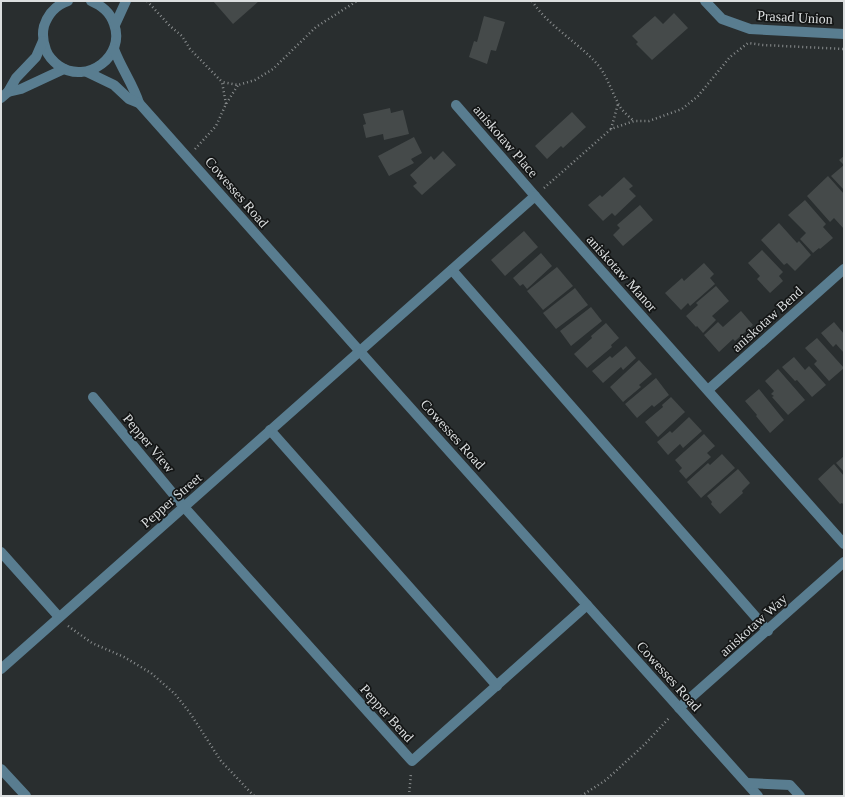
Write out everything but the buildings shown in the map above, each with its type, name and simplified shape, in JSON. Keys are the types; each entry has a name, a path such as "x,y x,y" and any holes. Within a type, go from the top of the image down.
{"street":[{"path":"64,69 54,62 47,52 43,41 43,30 47,18 54,9 68,1"},
{"path":"87,72 98,68 107,60 114,49 116,37 114,24 109,13 100,5 91,1"},
{"path":"114,24 126,1"},
{"name":"Prasad Union","path":"706,1 722,19 750,29 844,34"},
{"path":"4,95 16,78 36,57 43,41"},
{"name":"Cowesses Road","path":"114,49 139,103 758,796"},
{"path":"4,95 64,69"},
{"name":"Cowesses Road","path":"64,69 75,72 87,72 114,85 129,99 139,103"},
{"name":"aniskotaw Place","path":"456,105 535,196"},
{"path":"360,352 535,196"},
{"name":"aniskotaw Manor","path":"535,196 844,544"},
{"name":"aniskotaw Bend","path":"708,390 844,269"},
{"path":"452,270 768,631"},
{"name":"Pepper Street","path":"1,669 360,352"},
{"name":"Pepper View","path":"93,397 184,507"},
{"path":"270,430 497,686"},
{"name":"Pepper Bend","path":"184,507 412,762 587,605"},
{"path":"1,552 59,617"},
{"name":"aniskotaw Way","path":"679,708 768,631 844,562"},
{"path":"1,769 26,796"},
{"path":"747,783 790,785 800,796"}],"path":[{"path":"147,1 170,26 182,36 190,49 222,82 226,104"},
{"path":"222,82 238,85 255,80 273,69 316,27 357,1"},
{"path":"532,1 552,24 598,65 609,83 618,104 634,121"},
{"path":"546,187 611,130 634,121 649,121 682,109 698,96 730,57 748,43 844,50"},
{"path":"187,157 216,126 226,104 238,85"},
{"path":"611,130 618,104"},
{"path":"59,617 92,643 124,657 151,673 175,694 190,713 221,762 254,796"},
{"path":"581,796 606,780 644,745 679,708"},
{"path":"409,796 412,762"}]}
